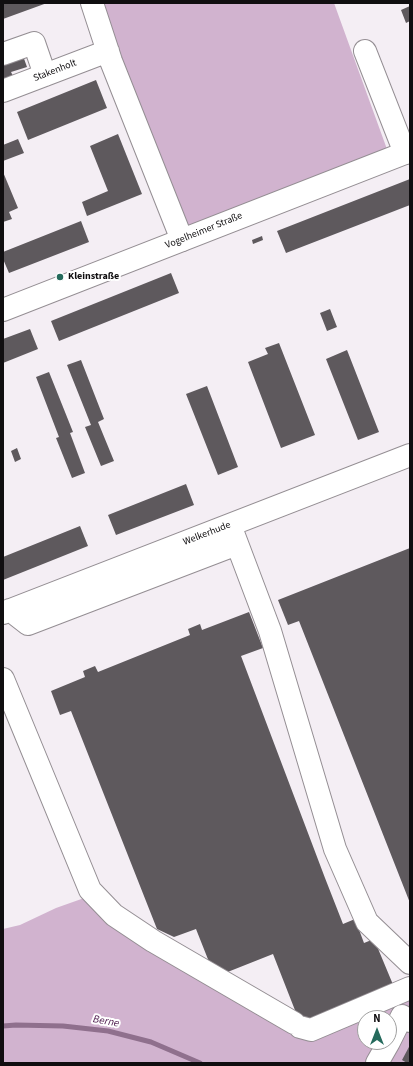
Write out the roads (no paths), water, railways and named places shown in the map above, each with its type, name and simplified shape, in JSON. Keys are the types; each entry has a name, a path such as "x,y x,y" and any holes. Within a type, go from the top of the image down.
{"street":[{"path":"92,3 108,51 182,240"},
{"path":"3,54 34,43 45,75"},
{"name":"Stakenholt","path":"3,91 108,51"},
{"name":"Vogelheimer Straße","path":"4,307 182,240 408,152 365,51"},
{"name":"Welkerhude","path":"7,612 233,535 410,455"},
{"path":"233,535 270,631 335,849 368,922 410,963"},
{"path":"3,679 90,890 114,915 152,941 297,1025 311,1030 410,988"},
{"path":"397,1026 402,1016 410,1021"},
{"path":"378,1063 385,1050"}],"waterway":[{"name":"Berne","path":"3,1026 63,1026 108,1031 151,1042 200,1063"}],"place":[{"name":"Kleinstraße","path":"60,277"}]}
